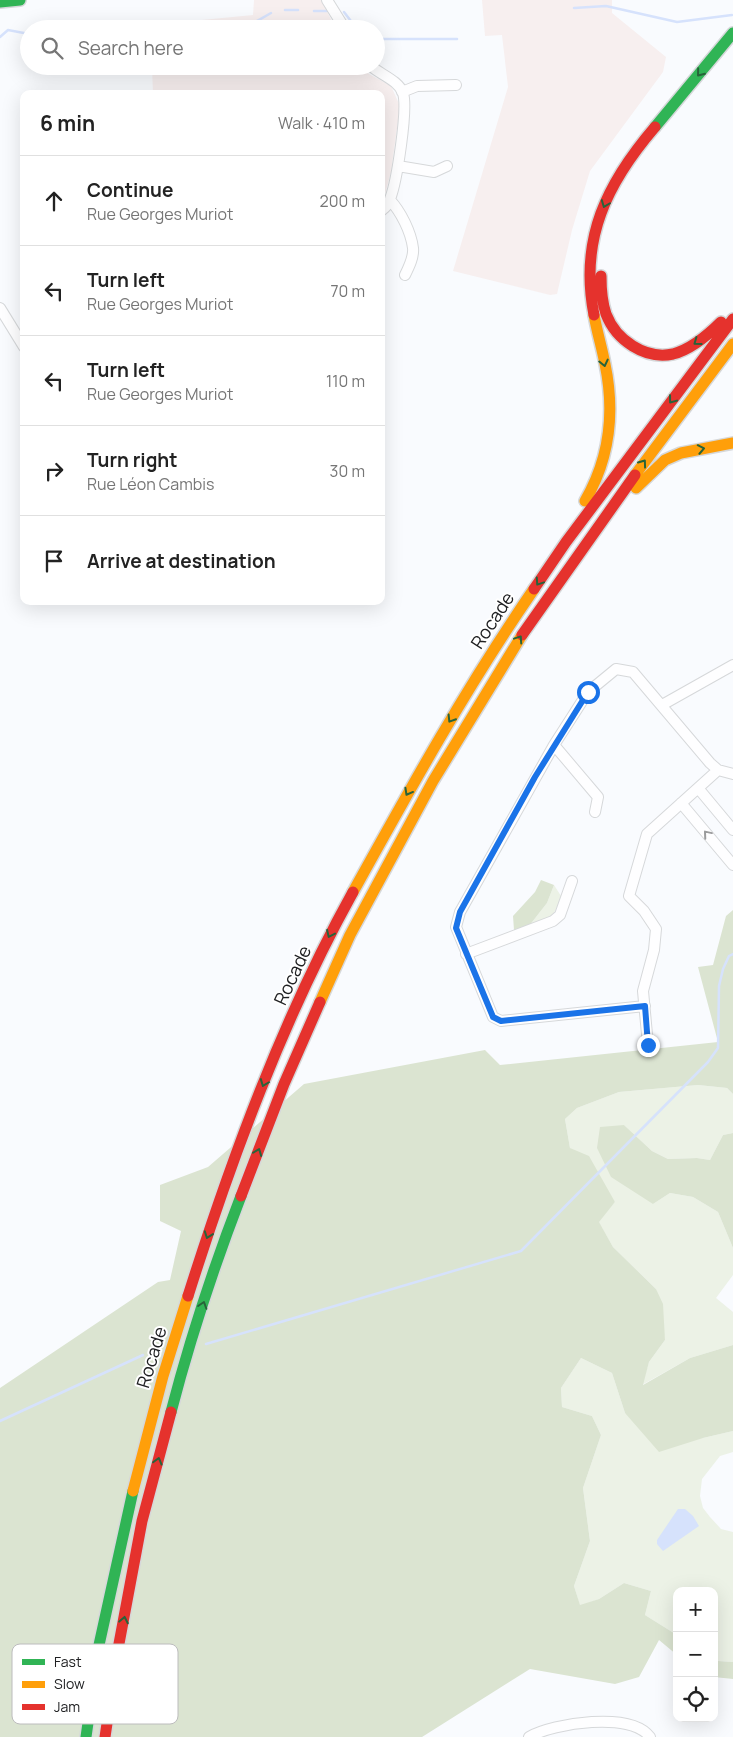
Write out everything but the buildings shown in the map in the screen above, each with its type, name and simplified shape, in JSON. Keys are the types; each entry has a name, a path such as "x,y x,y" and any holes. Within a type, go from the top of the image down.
{"main road":[{"path":"0,2 20,0"},
{"path":"566,542 571,521 591,492 602,470 611,420 607,373 590,302 589,278 597,225 607,198 623,168 732,33"},
{"path":"613,215 624,187 643,158 733,50"},
{"path":"603,258 601,297 609,321 619,335 632,347 651,354 667,354 682,351 712,331 733,309"},
{"name":"Rocade","path":"99,1644 123,1533 163,1376 206,1239 265,1079 334,926 428,756 499,640 566,542 733,319"},
{"path":"119,1644 142,1521 180,1378 224,1241 280,1093 350,936 428,790 515,645 544,601 656,445 733,344"},
{"path":"544,601 619,507 647,476 665,460 681,453 733,443"},
{"name":"Rocade","path":"86,1737 88,1724"},
{"path":"105,1737 107,1724"}],"street":[{"path":"327,0 339,20"},
{"path":"384,75 398,84 405,105 398,166 390,200 385,209"},
{"path":"402,92 416,86 456,85"},
{"path":"398,166 434,172 447,166"},
{"path":"390,200 400,211 414,249 411,263 405,275"},
{"path":"0,308 20,340"},
{"path":"662,705 733,665"},
{"path":"645,1006 501,1021 493,1017 456,928 460,912 554,745 588,692 616,669 632,672 662,705 695,748 718,770 733,774"},
{"path":"554,745 598,797 595,812"},
{"path":"648,1045 643,991 654,950 656,930 644,911 629,896 647,834 718,770"},
{"path":"698,788 733,830"},
{"path":"682,803 733,865"},
{"path":"466,954 553,921 560,915 572,880"},
{"path":"529,1737 568,1725 596,1722 636,1727 648,1733 650,1737"}],"shaded area":[{"path":"254,0 321,0 331,20 202,20 253,15"},
{"path":"482,0 612,0 612,13 666,57 663,72 590,171 572,230 557,294 550,295 453,271 508,87 502,35 485,36"},
{"path":"152,75 371,75 391,86 400,106 391,172 385,194 385,90 153,90"},
{"path":"554,885 561,896 556,909 547,919 529,926 547,903"},
{"path":"698,1085 727,1088 733,1094 733,1133 723,1135 710,1160 697,1158 668,1159 652,1151 624,1125 653,1204 670,1193 693,1197 718,1212 733,1248 733,1275 716,1298 733,1312 733,1345 690,1358 642,1385 649,1362 665,1340 656,1289 613,1247 598,1221 615,1202 570,1148 565,1119 577,1108 619,1092"},
{"path":"581,1358 612,1373 625,1413 703,1438 733,1431 733,1452 720,1456 702,1479 700,1496 703,1508 721,1529 733,1532 733,1662 718,1661 718,1587 673,1587 673,1632 645,1615 651,1591 624,1583 599,1599 580,1606 574,1586 590,1541 583,1488 601,1435 592,1416 562,1407 561,1388"}],"green space":[{"path":"541,880 554,885 547,903 529,926 514,930 513,916 535,892"},
{"path":"733,910 733,1094 727,1088 698,1085 619,1092 577,1108 565,1119 570,1148 589,1156 615,1202 599,1222 613,1247 656,1289 663,1304 665,1340 649,1362 643,1385 690,1358 733,1345 733,1431 659,1452 625,1413 612,1373 581,1358 561,1388 562,1407 592,1416 601,1435 583,1488 590,1541 574,1586 580,1605 599,1599 624,1583 651,1591 645,1615 673,1632 673,1652 659,1640 639,1677 615,1684 530,1669 422,1737 0,1737 0,1388 158,1282 170,1280 181,1231 160,1221 160,1185 208,1167 304,1084 485,1050 500,1065 718,1042 698,967 713,965 726,916"},
{"path":"624,1125 652,1151 668,1159 697,1158 710,1160 723,1135 733,1133 733,1248 718,1212 693,1197 670,1193 653,1204 611,1177 597,1148 600,1127"},
{"path":"718,1661 733,1662 733,1679 718,1677"}],"water":[{"path":"678,1509 685,1509 693,1516 699,1526 663,1551 657,1544 657,1540"}],"waterway":[{"path":"574,8 606,6 677,22 732,15"},
{"path":"285,10 298,10"},
{"path":"314,11 327,11"},
{"path":"344,12 350,20"},
{"path":"259,20 271,13"},
{"path":"0,37 8,30 20,32"},
{"path":"385,39 457,39"},
{"path":"206,1344 521,1251 708,1062 718,1048 719,986 723,969 729,956 733,954"},
{"path":"0,1421 143,1355"}],"traffic: fast":[{"path":"0,2 20,0"},
{"path":"655,127 733,33"},
{"path":"171,1412 203,1303 241,1196"},
{"path":"99,1644 133,1491"},
{"path":"86,1737 88,1724"}],"traffic: slow":[{"path":"585,501 600,468 605,451 610,417 608,382 594,315"},
{"path":"635,475 733,344"},
{"path":"636,488 665,460 681,453 733,443"},
{"path":"353,892 462,700 534,589"},
{"path":"320,1002 350,935 433,781 522,635"},
{"path":"133,1491 163,1376 188,1296"}],"traffic: jam":[{"path":"594,315 590,287 590,261 601,213 623,169 655,127"},
{"path":"601,276 606,314 624,340 642,351 662,355 680,352 699,341 721,322"},
{"path":"534,589 566,542 733,319"},
{"path":"522,635 635,475"},
{"path":"188,1296 222,1193 260,1090 304,989 353,892"},
{"path":"241,1196 284,1084 320,1002"},
{"path":"119,1644 142,1521 171,1412"},
{"path":"105,1737 107,1724"}],"route":[{"path":"588,692 535,777 460,912 456,928 493,1017 501,1021 645,1006 648,1045"}]}
